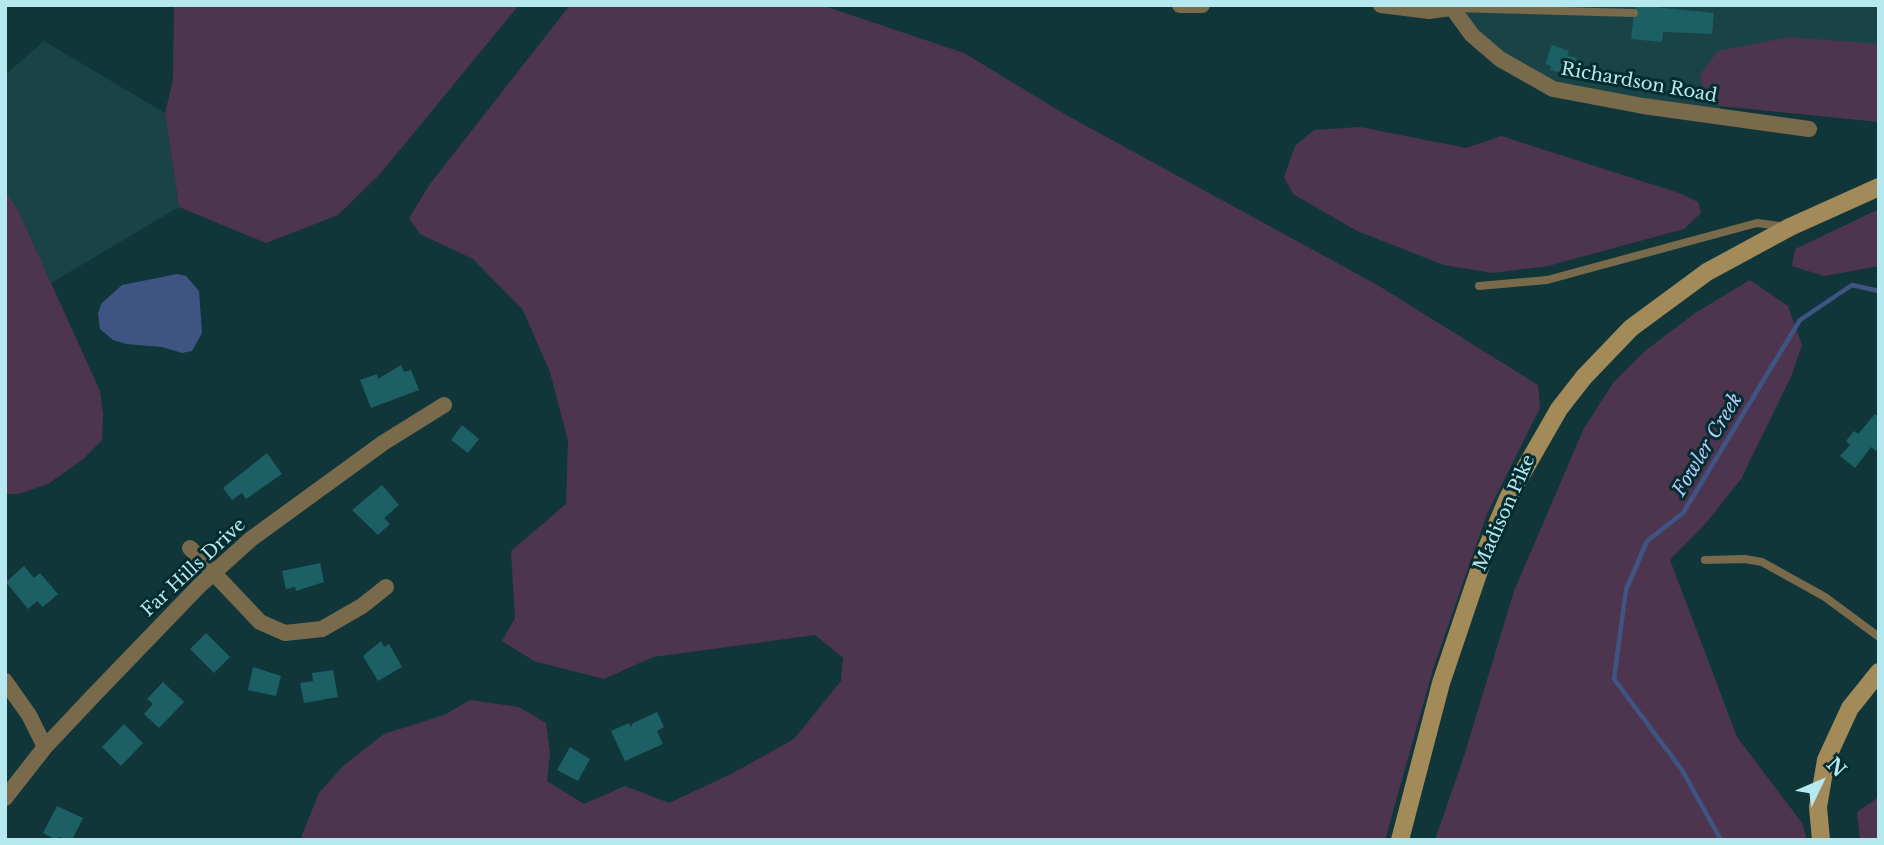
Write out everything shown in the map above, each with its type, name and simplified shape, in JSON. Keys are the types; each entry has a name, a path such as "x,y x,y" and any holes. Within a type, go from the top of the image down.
{"street":[{"path":"1180,5 1202,5"},
{"path":"1381,5 1429,11 1451,7"},
{"name":"Richardson Road","path":"1451,7 1472,36 1500,59 1553,89 1643,106 1809,129"},
{"name":"Madison Pike","path":"1399,840 1445,671 1486,550 1533,449 1584,377 1632,328 1707,272 1790,227 1879,187"},
{"name":"Far Hills Drive","path":"5,799 45,747 212,575 251,539 383,443 444,405"},
{"path":"190,548 212,575 260,622 295,634 322,629 336,622 386,587"},
{"path":"1821,840 1818,807 1826,760 1850,708 1879,672"},
{"path":"5,681 29,715 45,747"}],"lane":[{"path":"1451,7 1634,13"},
{"path":"1479,286 1547,280 1757,223 1790,227"},
{"path":"1705,560 1736,558 1762,562 1825,597 1879,637"}],"shaded area":[{"path":"174,5 519,5 380,174 338,215 266,243 179,207 165,113 173,80"},
{"path":"570,5 821,5 964,53 1068,116 1379,286 1538,385 1540,408 1487,514 1434,666 1385,840 300,840 319,793 343,766 384,734 444,715 470,700 519,707 546,723 550,753 547,781 584,804 625,786 669,803 731,774 794,739 841,681 843,658 815,635 653,657 604,679 534,661 502,641 515,618 511,551 566,504 568,441 550,372 523,310 473,259 420,234 409,218 430,184"},
{"path":"1450,5 1879,5 1879,44 1703,92 1720,106 1719,116 1643,106 1521,73"},
{"path":"1789,37 1879,44 1879,122 1720,106 1703,92 1700,74 1718,51"},
{"path":"44,41 165,113 179,207 51,283 17,208 5,191 5,75"},
{"path":"1360,127 1466,148 1501,136 1679,193 1698,202 1701,213 1684,229 1548,266 1492,273 1444,265 1357,231 1293,194 1284,177 1295,146 1314,130"},
{"path":"5,191 17,208 100,391 103,415 102,440 82,460 48,484 18,494 5,494"},
{"path":"1879,209 1879,266 1824,276 1792,266 1795,249"},
{"path":"1750,280 1788,306 1802,345 1791,377 1741,479 1706,523 1670,560 1737,737 1802,823 1807,840 1435,840 1464,756 1514,591 1584,428 1613,383 1645,351 1695,313"},
{"path":"1879,797 1879,840 1860,840 1857,812"}],"water":[{"path":"177,274 186,276 199,291 202,333 192,351 182,353 162,347 126,344 113,340 100,329 98,314 101,304 122,285"}],"building":[{"path":"1635,5 1714,13 1712,34 1663,32 1662,42 1631,39"},
{"path":"1552,45 1569,51 1567,55 1577,58 1571,75 1550,70 1551,66 1545,64"},
{"path":"401,365 404,372 411,370 419,390 371,408 360,380 377,374 378,379"},
{"path":"1875,414 1879,417 1879,448 1876,451 1871,447 1855,468 1840,456 1850,445 1846,441 1854,431 1858,434"},
{"path":"462,425 479,439 468,453 451,440"},
{"path":"267,453 282,474 246,499 242,493 232,500 223,488"},
{"path":"382,485 399,505 384,518 390,524 378,535 352,510"},
{"path":"320,563 324,582 296,591 295,587 286,589 282,571"},
{"path":"24,566 34,578 40,573 58,594 43,607 37,601 28,609 6,582"},
{"path":"206,633 230,657 214,673 190,649"},
{"path":"381,641 384,647 389,644 402,667 378,681 363,656"},
{"path":"253,667 281,676 276,696 248,690"},
{"path":"333,670 338,697 304,703 300,683 313,681 312,673"},
{"path":"163,682 184,702 159,728 144,714 153,704 147,699"},
{"path":"657,712 664,727 657,731 663,744 625,761 611,731 629,723 631,727 633,723"},
{"path":"124,724 143,743 121,766 102,747"},
{"path":"570,747 590,759 578,781 557,770"},
{"path":"57,806 83,818 72,840 58,837 56,840 43,833"}],"waterway":[{"name":"Fowler Creek","path":"1721,840 1682,770 1614,679 1626,590 1647,541 1683,513 1800,320 1852,285 1879,291"}]}
